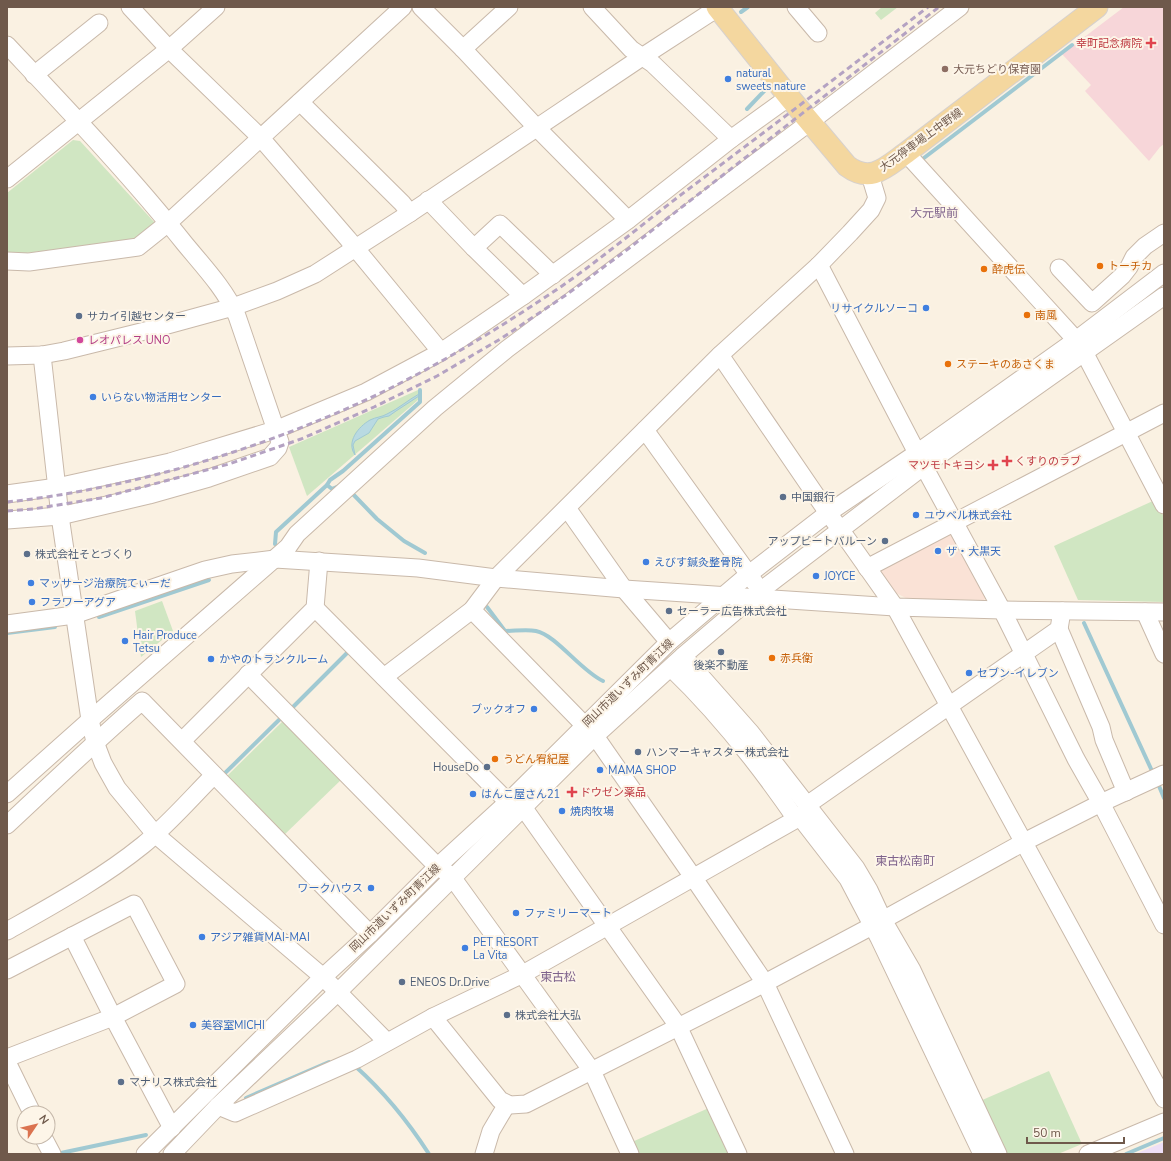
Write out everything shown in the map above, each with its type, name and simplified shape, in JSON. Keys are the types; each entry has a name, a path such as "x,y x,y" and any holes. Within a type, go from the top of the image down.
{"main road":[{"name":"大元停車場上中野線","path":"718,7 788,97 847,166 853,171 870,175 913,161 1097,7"}],"street":[{"path":"130,7 168,49 260,137 356,248 441,352"},
{"path":"7,179 168,49 216,7"},
{"path":"7,261 29,262 138,247 168,222 403,7"},
{"path":"421,7 628,220"},
{"path":"463,49 509,7"},
{"path":"592,7 631,49 653,64 731,139"},
{"path":"7,356 42,355 64,351 148,330 233,307 277,291 315,274 410,213 718,7"},
{"path":"796,7 818,33"},
{"path":"7,794 275,559 288,547 297,534 435,408 507,349 810,122 960,7"},
{"path":"34,75 98,23"},
{"path":"7,46 79,122 168,222 227,296 233,307 280,442 278,448 270,457 209,478 149,495 60,516 7,520"},
{"path":"7,494 56,487 170,462 276,430 366,392 441,352 523,296 628,220 731,139 788,97"},
{"path":"300,102 402,203 410,213"},
{"path":"913,161 1080,346 1128,433 1164,505"},
{"path":"384,677 472,610 496,578 720,355 819,265 850,233 871,210 877,198 870,175"},
{"path":"428,200 523,296"},
{"path":"474,248 500,224 553,275"},
{"path":"1059,268 1092,303 1122,276 1130,267 1134,256 1145,246 1164,233"},
{"path":"819,265 920,460 1002,610 1076,759 1101,803 1164,925"},
{"name":"岡山市道いずみ町青江線","path":"172,1154 218,1106 338,992 452,877 515,805 590,730 668,642 749,574 828,514 920,460 1080,346 1164,273"},
{"path":"1080,346 1164,296"},
{"path":"42,355 56,487 74,615 90,720 95,742 103,763 117,788 156,834 323,977 387,1042"},
{"path":"720,355 828,514 894,607 1164,1099"},
{"path":"867,568 1164,413"},
{"path":"645,430 749,574 756,594"},
{"name":"岡山市道いずみ町青江線","path":"590,730 670,668 756,594 840,529 920,460"},
{"path":"567,508 624,589 668,642"},
{"path":"7,624 74,615 205,570 232,564 275,559 418,568 496,578 624,589 724,595 756,594 894,607 1164,612"},
{"path":"182,741 315,608 319,561"},
{"path":"315,608 515,805 608,926 678,1026 738,1154"},
{"path":"472,610 590,730 693,877 765,983 845,1154"},
{"path":"1062,611 1059,629 1101,727 1104,740 1126,792"},
{"path":"1145,612 1164,654"},
{"path":"218,1106 235,1113 357,1058 433,1017 523,974 608,926 801,813 949,705 1059,629"},
{"path":"683,656 751,733 801,813 877,923 912,970 998,1154"},
{"path":"670,668 724,724 801,813"},
{"path":"248,674 438,866 452,877 592,1071 630,1154"},
{"path":"7,825 95,742 142,701 370,934"},
{"path":"433,1017 500,1100 510,1105 526,1104 765,983 1024,842 1101,803 1164,774"},
{"path":"7,931 86,885 142,846 217,778"},
{"name":"岡山市道いずみ町青江線","path":"145,1154 323,977 370,934 438,866 515,805"},
{"path":"7,970 134,904 176,984 113,1017 7,1058"},
{"path":"877,923 899,980 982,1154"},
{"path":"72,936 172,1128"},
{"path":"7,1062 28,1105"},
{"path":"484,1154 490,1131 507,1104"},
{"path":"1088,1154 1164,1122"}],"shaded area":[{"path":"1124,7 1164,7 1164,144 1149,161 1085,91 1091,85 1062,54"},
{"name":"ザ・大黒天","path":"950,533 953,534 986,597 984,600 908,599 894,592 880,571"},
{"path":"1164,1142 1164,1154 1135,1154"}],"green space":[{"path":"882,7 898,7 881,20 875,13"},
{"path":"73,140 80,141 155,223 132,240 26,253 7,253 7,193"},
{"path":"418,390 418,400 307,496 289,447"},
{"path":"1155,500 1164,517 1164,602 1078,600 1054,546"},
{"path":"162,601 173,631 141,657 135,611"},
{"path":"284,720 343,778 283,836 226,777"},
{"path":"1049,1071 1082,1144 1058,1154 1004,1154 980,1101"},
{"path":"711,1107 732,1154 638,1154 632,1142"}],"water":[{"path":"419,394 419,396 389,416 378,419 369,433 355,441 353,445 355,455 352,445 353,440 361,427 374,418 391,412"}],"waterway":[{"path":"741,12 748,7"},
{"path":"920,161 1072,45"},
{"path":"747,109 767,88 766,82"},
{"path":"275,544 276,532 327,485 330,480 343,471 420,402 420,390"},
{"path":"327,485 332,489 339,486"},
{"path":"350,491 377,519 404,541 425,553"},
{"path":"99,617 209,580"},
{"path":"487,607 505,631 532,630 544,634 552,639 586,670 603,681"},
{"path":"1084,623 1152,771"},
{"path":"7,633 55,627"},
{"path":"290,710 350,650"},
{"path":"221,777 283,716"},
{"path":"1159,786 1164,798"},
{"path":"246,1098 329,1062"},
{"path":"355,1066 395,1107 429,1154"},
{"path":"56,1154 146,1135"},
{"path":"1126,1154 1164,1138"}],"railway":[{"path":"7,502 100,488 193,465 239,450 328,417 419,374 490,333 576,276 928,7"},
{"path":"7,511 33,509 101,498 229,464 301,439 374,407 437,376 502,338 566,295 628,249 939,7"}],"place":[{"name":"幸町記念病院","path":"1151,43"},
{"name":"大元ちどり保育園","path":"945,69"},
{"name":"natural sweets nature","path":"728,79"},
{"name":"トーチカ","path":"1100,266"},
{"name":"酔虎伝","path":"984,269"},
{"name":"リサイクルソーコ","path":"926,308"},
{"name":"南風","path":"1027,315"},
{"name":"サカイ引越センター","path":"79,316"},
{"name":"レオパレス UNO","path":"80,340"},
{"name":"ステーキのあさくま","path":"948,364"},
{"name":"いらない物活用センター","path":"93,397"},
{"name":"くすりのラブ","path":"1007,461"},
{"name":"マツモトキヨシ","path":"993,465"},
{"name":"中国銀行","path":"783,497"},
{"name":"ユウベル株式会社","path":"916,515"},
{"name":"アップビートバルーン","path":"885,541"},
{"name":"ザ・大黒天","path":"938,551"},
{"name":"株式会社そとづくり","path":"27,554"},
{"name":"えびす鍼灸整骨院","path":"646,562"},
{"name":"JOYCE","path":"816,576"},
{"name":"マッサージ治療院てぃーだ","path":"31,583"},
{"name":"フラワーアグア","path":"32,602"},
{"name":"セーラー広告株式会社","path":"669,611"},
{"name":"Hair Produce Tetsu","path":"125,641"},
{"name":"後楽不動産","path":"721,652"},
{"name":"赤兵衛","path":"772,658"},
{"name":"かやのトランクルーム","path":"211,659"},
{"name":"セブン-イレブン","path":"969,673"},
{"name":"ブックオフ","path":"534,709"},
{"name":"ハンマーキャスター株式会社","path":"638,752"},
{"name":"うどん宥紀屋","path":"495,759"},
{"name":"HouseDo","path":"487,767"},
{"name":"MAMA SHOP","path":"600,770"},
{"name":"ドウゼン薬品","path":"572,792"},
{"name":"はんこ屋さん21","path":"473,794"},
{"name":"焼肉牧場","path":"562,811"},
{"name":"ワークハウス","path":"371,888"},
{"name":"ファミリーマート","path":"516,913"},
{"name":"アジア雑貨MAI-MAI","path":"202,937"},
{"name":"PET RESORT La Vita","path":"465,948"},
{"name":"ENEOS Dr.Drive","path":"402,982"},
{"name":"株式会社大弘","path":"507,1015"},
{"name":"美容室MICHI","path":"193,1025"},
{"name":"マナリス株式会社","path":"121,1082"}],"district":[{"name":"大元駅前","path":"934,213"},
{"name":"東古松南町","path":"905,861"},
{"name":"東古松","path":"558,977"}]}
